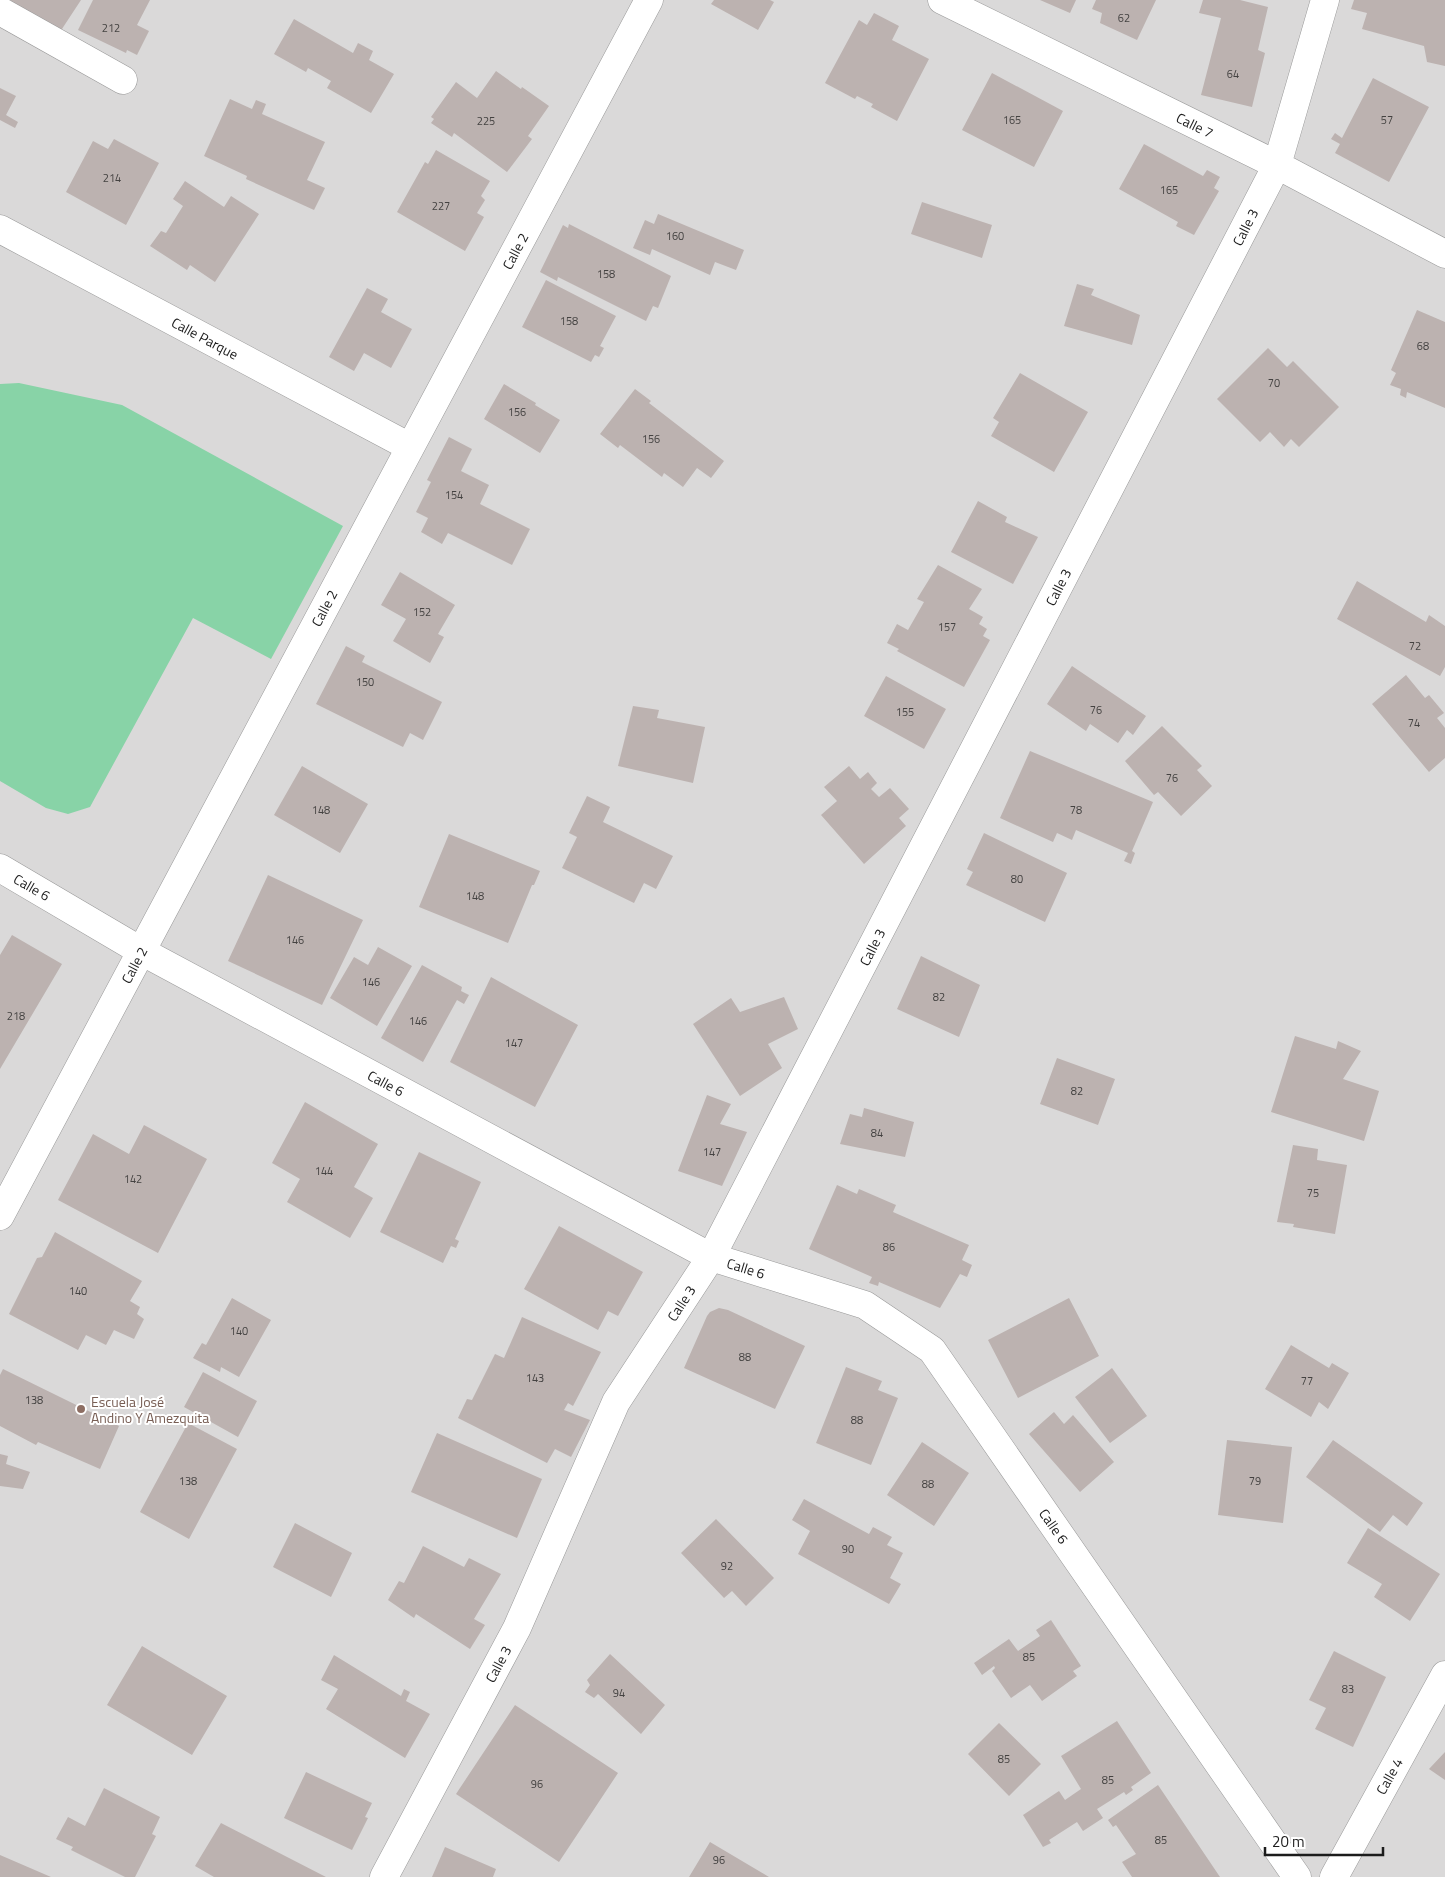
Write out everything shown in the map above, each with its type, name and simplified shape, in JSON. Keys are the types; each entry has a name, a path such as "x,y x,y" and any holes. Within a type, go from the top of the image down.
{"street":[{"name":"Calle 2","path":"0,1216 649,0"},
{"name":"Calle 7","path":"942,0 1277,165 1445,254"},
{"name":"Calle 3","path":"384,1877 517,1628 616,1402 711,1257 1277,165 1325,0"},
{"path":"0,11 124,80"},
{"name":"Calle Parque","path":"0,229 410,447"},
{"name":"Calle 6","path":"0,868 141,951 711,1257 865,1305 932,1350 1297,1877"},
{"name":"Calle 4","path":"1334,1877 1445,1675"}],"shaded area":[{"path":"0,0 1445,0 1445,1877 0,1877"}],"green space":[{"path":"19,383 122,405 343,526 271,659 193,618 90,807 68,814 46,808 0,781 0,384"}],"building":[{"path":"11,0 81,0 58,35 9,4"},
{"path":"93,0 150,0 137,25 149,31 137,55 127,50 126,53 78,30"},
{"path":"714,0 770,0 774,2 758,30 711,4"},
{"path":"1040,0 1076,0 1070,13"},
{"path":"1096,0 1156,0 1137,40 1100,23 1102,13 1092,9"},
{"path":"1203,0 1240,0 1268,7 1258,50 1265,53 1252,107 1201,95 1221,18 1199,13"},
{"path":"1354,0 1445,0 1445,66 1427,62 1424,46 1362,29 1367,13 1351,9"},
{"path":"874,13 899,26 892,40 929,59 897,121 871,107 873,104 857,96 855,99 825,83 859,20 867,25"},
{"path":"294,19 353,53 358,43 373,51 369,60 394,74 371,113 327,88 331,81 308,68 306,72 274,54"},
{"path":"496,71 549,106 528,136 532,139 507,172 454,133 452,137 431,123 434,119 431,117 456,82 477,98"},
{"path":"992,73 1063,111 1034,167 962,130"},
{"path":"1373,78 1429,107 1389,182 1335,153 1340,144 1331,139 1335,133 1342,138"},
{"path":"0,88 16,96 6,115 18,122 15,128 0,120"},
{"path":"230,99 252,109 256,100 266,104 262,114 325,142 307,180 325,188 314,210 246,179 247,176 204,156"},
{"path":"114,139 159,163 126,225 66,192 93,141 108,149"},
{"path":"1144,144 1203,176 1207,170 1220,177 1214,188 1219,191 1194,235 1176,226 1178,222 1119,189"},
{"path":"436,150 490,181 481,196 485,200 477,213 484,217 465,251 397,212 425,162 428,164"},
{"path":"185,181 224,207 231,196 259,214 215,282 190,265 187,270 150,246 161,231 166,233 183,206 173,199"},
{"path":"922,202 992,225 982,258 911,234"},
{"path":"658,214 744,250 736,270 715,262 710,275 652,249 650,255 633,248 645,220 654,224"},
{"path":"569,224 671,276 658,308 653,306 646,321 558,277 557,281 540,272 563,225 568,228"},
{"path":"546,280 616,316 600,346 604,348 599,357 595,355 591,362 522,327"},
{"path":"1077,284 1094,289 1091,295 1140,315 1132,345 1064,326"},
{"path":"367,288 388,299 381,312 412,329 391,368 364,353 354,371 329,357"},
{"path":"1417,310 1445,322 1445,408 1407,392 1406,398 1400,395 1401,389 1390,385 1396,373 1391,370"},
{"path":"1268,348 1287,367 1293,361 1339,407 1299,447 1291,439 1284,447 1270,432 1260,442 1217,399"},
{"path":"1020,373 1088,412 1054,472 991,436 999,422 993,418"},
{"path":"504,384 560,420 540,453 484,419"},
{"path":"635,389 651,401 649,403 724,461 711,478 697,468 683,487 664,473 662,477 620,445 618,448 600,434"},
{"path":"449,437 472,449 461,471 489,485 480,504 530,529 512,565 448,533 442,544 421,532 428,518 416,512 431,482 427,480"},
{"path":"978,501 1007,517 1005,522 1038,537 1013,584 951,552"},
{"path":"938,565 982,589 969,609 983,617 979,624 987,629 983,636 990,640 964,687 897,651 899,649 887,643 897,624 908,630 924,602 917,599"},
{"path":"400,572 455,605 438,634 444,637 430,663 393,641 406,619 381,605"},
{"path":"1357,581 1426,622 1429,615 1445,626 1445,667 1440,676 1337,619"},
{"path":"346,646 365,656 362,662 442,702 423,740 410,733 403,747 316,704"},
{"path":"1072,666 1146,716 1133,735 1127,730 1118,743 1090,724 1086,731 1047,704"},
{"path":"1406,675 1425,698 1429,695 1444,713 1437,718 1445,728 1445,758 1429,772 1372,704"},
{"path":"886,676 946,709 924,749 864,716"},
{"path":"633,706 659,710 657,718 705,727 693,783 618,766"},
{"path":"1162,726 1202,766 1197,770 1212,786 1181,816 1158,792 1154,795 1125,761"},
{"path":"1030,751 1153,802 1132,851 1135,853 1131,864 1124,861 1128,853 1076,830 1072,840 1057,833 1053,842 1000,818"},
{"path":"302,766 368,804 340,853 274,815"},
{"path":"849,766 860,779 868,772 877,783 871,789 879,797 890,788 909,809 899,818 906,826 864,864 821,815 837,801 824,787"},
{"path":"587,796 610,807 603,822 673,856 656,889 644,883 634,903 562,868 577,837 569,833"},
{"path":"984,833 1067,873 1045,922 966,885 973,872 967,869"},
{"path":"449,834 540,871 534,885 532,885 508,943 419,907"},
{"path":"268,875 363,920 322,1005 228,961"},
{"path":"12,935 62,964 0,1069 0,955"},
{"path":"378,947 412,966 377,1026 330,998 354,957 368,965"},
{"path":"921,956 980,985 959,1037 897,1009"},
{"path":"422,965 462,987 461,991 469,995 464,1004 457,1000 423,1062 381,1038"},
{"path":"491,977 578,1025 535,1107 450,1062"},
{"path":"784,997 798,1029 768,1044 782,1068 740,1096 693,1024 731,998 740,1012"},
{"path":"1295,1036 1336,1049 1338,1041 1361,1051 1343,1079 1379,1091 1364,1141 1271,1112"},
{"path":"1057,1058 1115,1079 1098,1125 1040,1104"},
{"path":"707,1095 731,1104 720,1124 747,1132 722,1186 678,1171"},
{"path":"305,1102 378,1144 354,1187 373,1198 350,1238 287,1202 300,1179 272,1163"},
{"path":"864,1108 914,1122 905,1157 840,1144 850,1114 862,1117"},
{"path":"144,1125 207,1159 158,1253 58,1200 93,1134 129,1154"},
{"path":"1293,1145 1318,1149 1317,1160 1347,1165 1335,1234 1293,1227 1294,1224 1277,1222"},
{"path":"419,1152 481,1182 455,1239 459,1241 456,1248 451,1246 443,1263 380,1232"},
{"path":"837,1185 857,1194 859,1189 896,1205 893,1212 969,1245 962,1260 972,1265 967,1277 960,1274 940,1308 879,1282 878,1286 869,1283 872,1277 809,1249"},
{"path":"559,1226 643,1272 618,1316 608,1311 598,1330 524,1289"},
{"path":"55,1232 142,1281 130,1301 140,1307 137,1314 144,1319 134,1339 114,1330 106,1345 86,1335 78,1350 9,1314 37,1258 42,1257"},
{"path":"232,1298 271,1320 239,1377 221,1367 220,1372 193,1358 202,1343 206,1345"},
{"path":"1069,1298 1099,1356 1018,1398 988,1340"},
{"path":"719,1308 728,1310 805,1346 775,1409 684,1368 707,1316 710,1312"},
{"path":"522,1317 601,1352 573,1406 568,1403 564,1410 590,1420 571,1457 555,1449 547,1463 458,1418 467,1399 472,1400 495,1354 504,1358"},
{"path":"1291,1345 1329,1368 1332,1363 1349,1373 1328,1409 1319,1402 1311,1417 1265,1389"},
{"path":"846,1367 882,1381 878,1390 898,1398 871,1465 816,1443"},
{"path":"1112,1368 1147,1416 1110,1443 1075,1397"},
{"path":"3,1369 119,1426 100,1469 38,1442 36,1445 0,1426 0,1375"},
{"path":"203,1372 257,1401 238,1437 184,1407"},
{"path":"1054,1412 1064,1424 1073,1415 1114,1462 1080,1492 1029,1434"},
{"path":"188,1423 237,1449 189,1539 140,1512"},
{"path":"437,1433 542,1479 517,1538 411,1492"},
{"path":"1227,1440 1292,1447 1283,1523 1218,1515"},
{"path":"1333,1440 1423,1503 1407,1526 1393,1515 1380,1532 1306,1477"},
{"path":"922,1442 969,1473 934,1526 887,1495"},
{"path":"0,1454 8,1456 6,1464 30,1472 23,1489 0,1486"},
{"path":"804,1499 869,1534 873,1527 892,1537 887,1545 903,1553 890,1578 901,1584 889,1604 798,1554 810,1531 792,1520"},
{"path":"716,1519 774,1578 746,1606 732,1591 724,1598 681,1553"},
{"path":"295,1523 352,1553 331,1597 273,1567"},
{"path":"1368,1528 1440,1574 1410,1621 1374,1597 1382,1584 1347,1563"},
{"path":"423,1546 464,1567 469,1558 501,1574 474,1619 485,1625 470,1649 416,1614 414,1618 388,1600 399,1581 404,1583"},
{"path":"1051,1620 1081,1666 1073,1671 1077,1676 1042,1701 1030,1685 1011,1698 992,1671 995,1668 994,1666 982,1675 974,1663 1009,1639 1018,1651 1040,1636 1036,1630"},
{"path":"142,1646 227,1696 192,1755 107,1705"},
{"path":"1334,1651 1386,1677 1353,1747 1315,1729 1326,1708 1309,1700"},
{"path":"610,1654 665,1705 641,1734 598,1694 594,1698 585,1692 590,1685 587,1680"},
{"path":"334,1655 401,1696 404,1689 410,1692 406,1701 430,1714 405,1758 326,1709 338,1689 321,1680"},
{"path":"515,1705 618,1773 559,1862 456,1794"},
{"path":"1117,1721 1151,1773 1131,1787 1133,1790 1126,1795 1124,1792 1097,1809 1103,1818 1083,1831 1077,1822 1049,1840 1051,1843 1043,1847 1023,1815 1059,1791 1065,1800 1081,1789 1061,1756"},
{"path":"999,1723 1041,1764 1009,1796 968,1754"},
{"path":"1445,1752 1445,1780 1429,1769"},
{"path":"306,1772 372,1803 365,1817 368,1818 352,1850 284,1818"},
{"path":"1158,1785 1220,1877 1132,1877 1122,1862 1136,1854 1116,1825 1113,1827 1108,1820"},
{"path":"104,1788 160,1817 152,1834 156,1836 135,1877 125,1877 71,1850 73,1847 56,1839 68,1817 85,1826"},
{"path":"221,1823 326,1877 214,1877 195,1866"},
{"path":"710,1842 769,1877 689,1877"},
{"path":"445,1847 496,1869 493,1877 432,1877"},
{"path":"0,1855 51,1877 0,1877"}],"place":[{"name":"Escuela José Andino Y Amezquita","path":"81,1409"}]}
